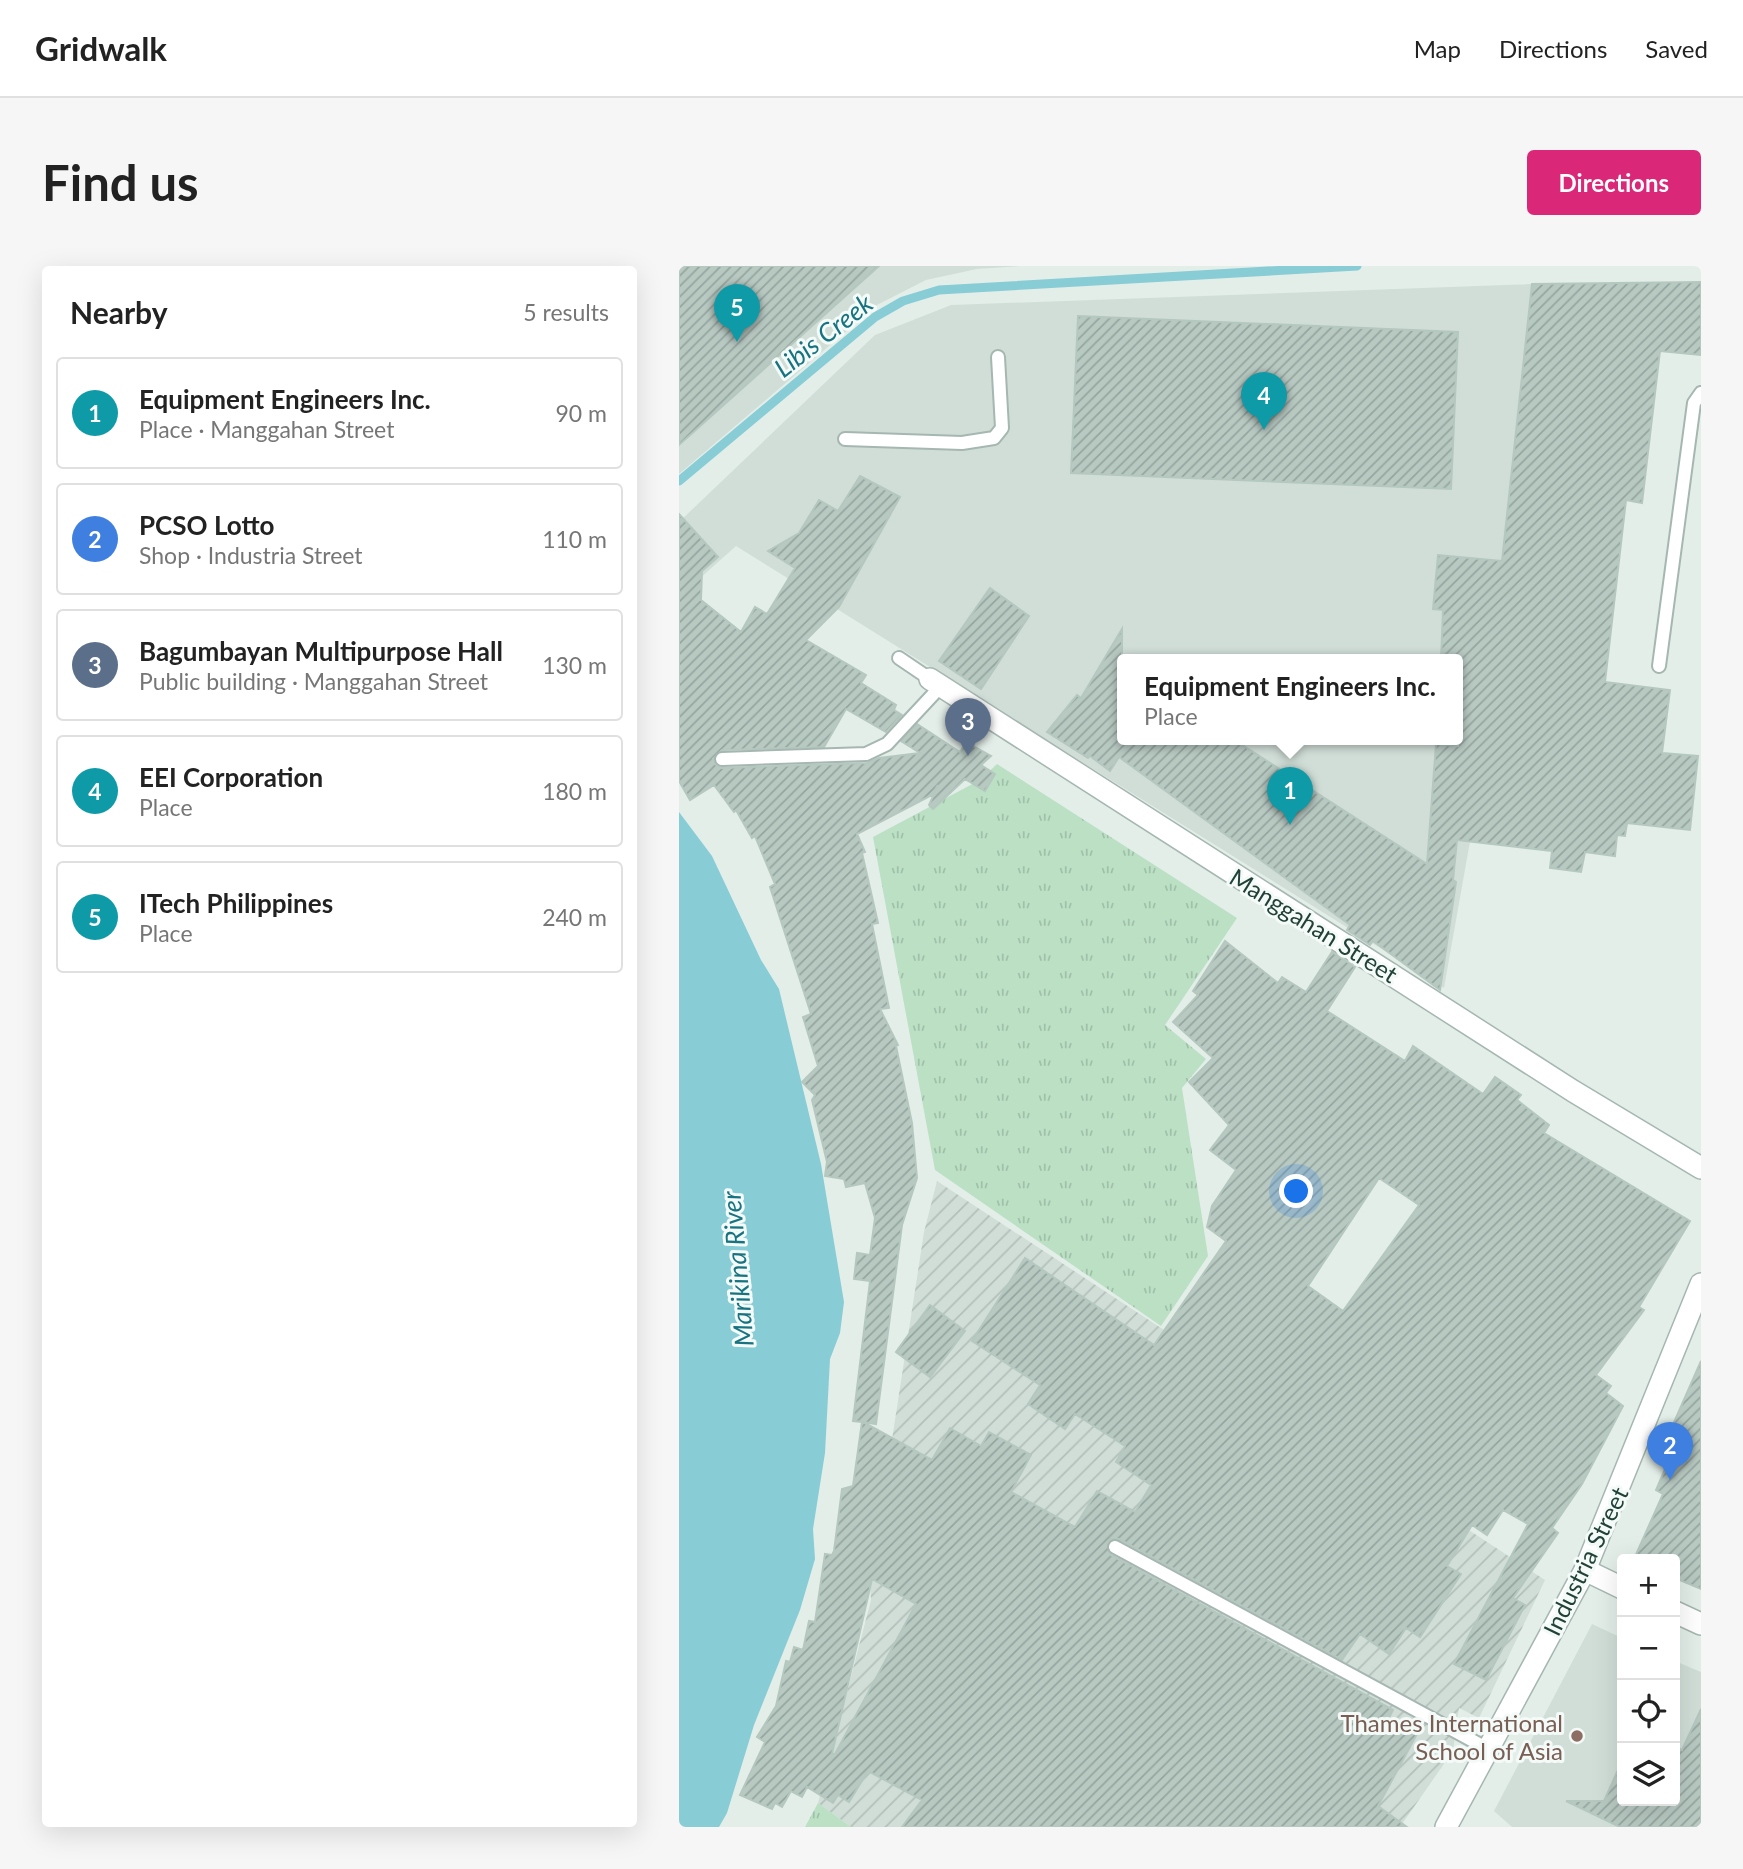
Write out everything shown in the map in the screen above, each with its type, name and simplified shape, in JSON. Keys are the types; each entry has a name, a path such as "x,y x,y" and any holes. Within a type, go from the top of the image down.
{"street":[{"name":"Manggahan Street","path":"935,682 1573,1091 1701,1168"},
{"name":"Industria Street","path":"1446,1827 1585,1570 1701,1284"},
{"path":"1585,1570 1617,1586"},
{"path":"1680,1614 1701,1625"}],"lane":[{"path":"845,439 962,443 994,438 1002,428 998,357"},
{"path":"1659,666 1694,403 1701,393"},
{"path":"722,759 866,754 887,744 935,682 899,658"},
{"path":"1115,1547 1488,1749"}],"shaded area":[{"path":"679,266 1021,266 977,269 926,280 877,305 679,474"},
{"path":"1532,284 1474,819 1444,988 736,546 679,597 679,522 875,335 951,305"},
{"path":"937,1181 1545,1580 1479,1718 1459,1708 1453,1751 1400,1827 851,1827 818,1803 871,1600 870,1582 924,1232"},
{"name":"Thames International School of Asia","path":"1592,1624 1617,1636 1617,1806 1680,1806 1680,1663 1701,1672 1701,1827 1512,1827 1494,1811"}],"green space":[{"path":"997,764 1237,918 1165,1025 1206,1059 1182,1088 1208,1256 1161,1326 935,1170 873,837 980,780"},
{"path":"818,1803 851,1827 805,1827"}],"water":[{"name":"Marikina River","path":"679,812 712,856 761,960 779,989 821,1164 844,1302 840,1333 830,1359 825,1453 813,1529 815,1559 800,1610 754,1725 727,1813 719,1827 679,1827"}],"building":[{"path":"679,266 879,266 679,445"},
{"path":"1701,282 1701,355 1660,351 1642,503 1626,500 1605,682 1670,690 1662,753 1698,756 1690,830 1627,823 1625,836 1617,835 1615,856 1585,852 1581,872 1550,868 1552,851 1457,840 1453,880 1456,882 1440,990 1373,941 1370,945 1347,930 1350,925 1119,757 1110,771 1090,756 1088,758 1047,732 1077,695 1081,698 1122,629 1122,654 1117,654 1117,745 1242,745 1427,864 1436,745 1463,745 1463,654 1441,654 1443,610 1433,609 1438,555 1502,561 1532,284"},
{"path":"1078,316 1458,332 1451,489 1071,473"},
{"path":"860,476 900,497 839,607 806,640 866,675 861,683 896,705 894,710 902,715 886,732 846,709 824,747 722,750 713,759 715,764 722,768 867,763 879,758 920,753 901,741 917,724 960,752 966,742 991,756 981,765 995,774 985,791 965,779 933,809 929,805 938,785 932,795 857,834 865,852 862,853 878,923 872,924 889,1008 880,1009 898,1045 896,1046 912,1123 917,1178 902,1225 876,1424 863,1422 932,1460 950,1428 981,1446 989,1432 1031,1455 1011,1492 1075,1527 1097,1491 1135,1512 1151,1485 1116,1462 1125,1446 1075,1414 1065,1429 1028,1404 1040,1385 972,1341 1025,1258 1154,1345 1226,1241 1207,1227 1212,1206 1236,1170 1210,1150 1229,1125 1189,1082 1213,1058 1173,1022 1198,995 1193,991 1225,941 1278,983 1282,977 1306,992 1332,952 1355,967 1327,1011 1405,1061 1413,1046 1483,1094 1495,1077 1521,1095 1517,1100 1549,1125 1544,1133 1690,1221 1639,1307 1644,1310 1596,1375 1611,1386 1606,1393 1623,1406 1582,1484 1552,1528 1558,1533 1513,1598 1525,1605 1486,1680 1454,1664 1528,1524 1503,1510 1487,1535 1472,1525 1447,1566 1461,1574 1420,1637 1406,1628 1389,1654 1360,1634 1342,1660 1119,1539 1111,1539 1107,1543 1111,1555 1393,1710 1389,1718 1417,1734 1378,1806 1407,1827 902,1827 922,1800 868,1771 849,1802 838,1795 833,1803 807,1787 802,1797 791,1791 782,1807 775,1803 772,1809 740,1795 765,1742 757,1737 776,1706 786,1661 790,1662 794,1647 803,1650 809,1621 815,1622 825,1554 832,1555 834,1551 842,1489 853,1486 862,1422 853,1421 870,1281 854,1279 857,1253 870,1255 875,1218 865,1183 846,1187 844,1179 825,1176 827,1162 812,1100 815,1095 802,1082 818,1066 803,1017 811,1014 770,887 775,884 755,836 752,838 736,810 734,812 714,785 690,800 679,781 679,514 718,557 702,571 701,600 741,632 755,607 767,614 795,568 768,551 799,533 819,500 838,511","holes":["1379,1178 1419,1205 1343,1311 1308,1286","872,1579 916,1604 835,1754 832,1754"]},
{"path":"990,588 1029,616 981,689 939,661"},
{"path":"930,1305 965,1331 930,1377 896,1352"},
{"path":"1701,1361 1701,1589 1680,1580 1680,1554 1636,1554 1663,1494 1656,1490 1680,1434 1671,1429"},
{"path":"1701,1709 1701,1827 1620,1827 1566,1801 1604,1801 1617,1772 1617,1806 1680,1806 1680,1749 1682,1750"}],"waterway":[{"name":"Libis Creek","path":"679,481 875,317 903,301 939,290 1357,266"}],"place":[{"name":"ITech Philippines","path":"737,342"},
{"name":"EEI Corporation","path":"1264,430"},
{"name":"Bagumbayan Multipurpose Hall","path":"968,756"},
{"name":"Equipment Engineers Inc.","path":"1290,825"},
{"name":"PCSO Lotto","path":"1670,1480"},
{"name":"Thames International School of Asia","path":"1577,1736"}]}
